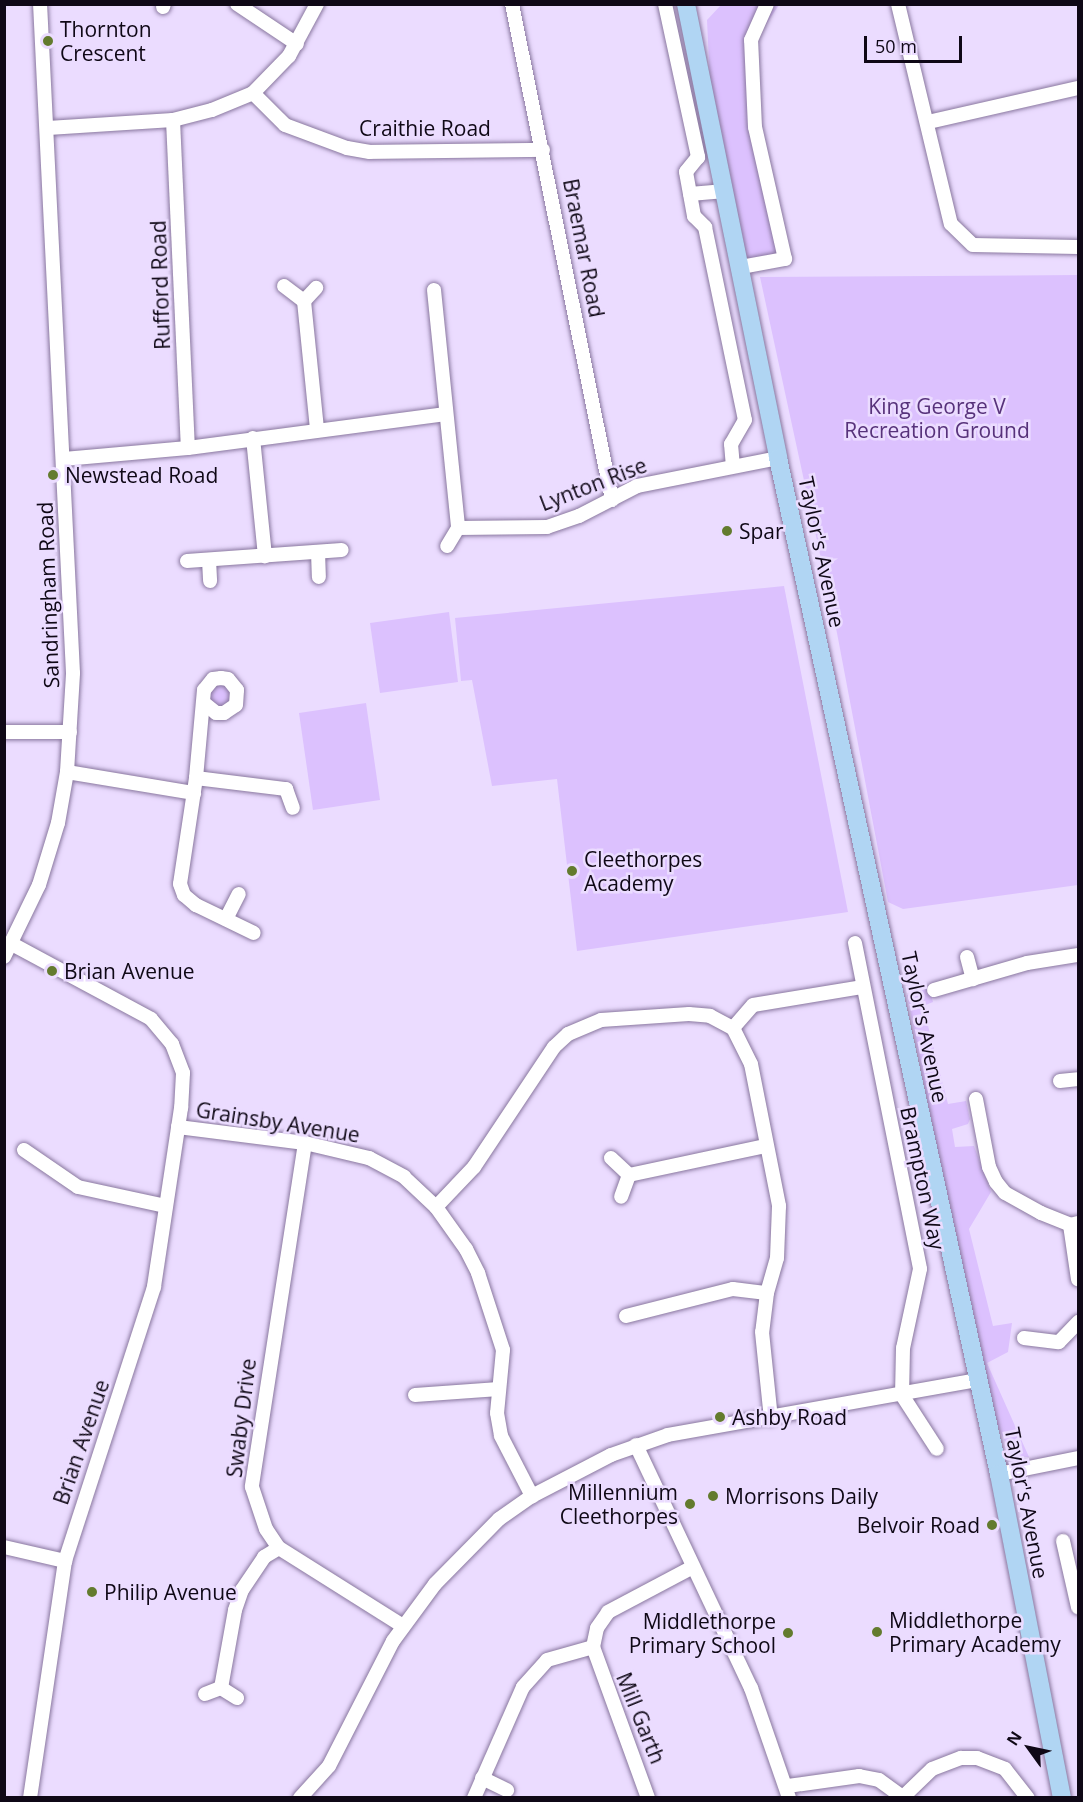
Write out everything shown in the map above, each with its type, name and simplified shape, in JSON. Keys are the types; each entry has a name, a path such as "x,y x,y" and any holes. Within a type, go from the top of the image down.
{"main road":[{"name":"Taylor's Avenue","path":"690,5 778,458 999,1474 1062,1797"}],"street":[{"name":"Sandringham Road","path":"4,957 12,944 50,854 67,772 73,674 48,128 40,4"},
{"path":"237,4 297,44"},
{"path":"48,128 173,120 212,110 253,93 276,73 297,44 317,4"},
{"name":"Braemar Road","path":"512,4 612,500"},
{"path":"665,4 698,157 686,172 694,216 705,227 745,420 731,444 733,465"},
{"path":"741,267 785,260 755,127 751,40 767,4"},
{"path":"898,4 951,224 974,245 1078,247"},
{"path":"928,122 1078,88"},
{"name":"Craithie Road","path":"253,93 285,125 322,142 347,148 370,152 543,150"},
{"name":"Rufford Road","path":"173,120 188,448"},
{"path":"690,194 725,191"},
{"path":"284,286 304,301 318,428"},
{"path":"304,301 316,288"},
{"path":"434,290 458,528 447,546"},
{"path":"64,459 188,448 318,428 446,414"},
{"path":"253,438 265,556"},
{"name":"Lynton Rise","path":"458,528 547,527 612,500 637,486 733,465 778,458"},
{"path":"187,561 342,550"},
{"path":"318,552 319,576"},
{"path":"209,560 210,581"},
{"path":"205,704 182,891 196,905 254,933"},
{"path":"4,732 70,732"},
{"path":"67,772 194,793"},
{"path":"196,778 286,789 293,808"},
{"path":"226,919 239,894"},
{"name":"Brampton Way","path":"855,943 920,1269 903,1348 902,1395"},
{"name":"Brian Avenue","path":"12,944 136,1008 162,1030 172,1044 183,1073 178,1127 154,1287 65,1561 30,1797"},
{"path":"934,990 1027,963 1078,956"},
{"path":"967,957 973,979"},
{"path":"734,1028 753,1005 862,987"},
{"path":"436,1207 474,1167 554,1047 568,1034 601,1020 689,1014 710,1016 734,1028 751,1064 779,1206 780,1232 767,1293 763,1348 771,1419"},
{"path":"1060,1081 1078,1079"},
{"path":"976,1099 989,1167 996,1182 1018,1200 1074,1224 1078,1279"},
{"name":"Grainsby Avenue","path":"178,1127 305,1143 369,1158 404,1177 436,1207 466,1249 478,1273 503,1350 499,1389 501,1436 532,1496"},
{"name":"Swaby Drive","path":"305,1143 253,1464 252,1487 257,1509 279,1548 404,1626"},
{"path":"629,1175 766,1146"},
{"path":"24,1150 78,1187 165,1206"},
{"path":"611,1158 629,1175"},
{"path":"621,1197 629,1175"},
{"path":"626,1316 733,1289 767,1293"},
{"path":"1024,1338 1059,1342 1078,1322"},
{"path":"300,1797 329,1766 404,1626 470,1546 532,1496 636,1445 668,1435 771,1419 978,1380"},
{"path":"415,1395 499,1389"},
{"path":"902,1395 937,1449"},
{"path":"636,1445 751,1688 788,1792 859,1776 879,1780 903,1797 932,1769 961,1758 977,1758 1005,1768 1028,1797"},
{"path":"999,1474 1078,1458"},
{"path":"1063,1541 1078,1607"},
{"path":"4,1547 65,1561"},
{"path":"221,1688 234,1610 242,1590 264,1557 279,1548"},
{"path":"474,1797 522,1687 534,1672 556,1656 593,1647 597,1628 608,1612 693,1567"},
{"name":"Mill Garth","path":"593,1647 648,1797"},
{"path":"205,1694 221,1688"},
{"path":"221,1688 237,1698"},
{"path":"482,1778 507,1790"}],"green space":[{"path":"721,5 779,5 753,44 765,158 789,255 746,259 710,83 707,20"},
{"name":"King George V Recreation Ground","path":"1078,275 1078,885 903,909 888,902 837,633 760,277"},
{"path":"784,586 848,912 577,951 557,779 492,786 472,680 461,681 455,618"},
{"path":"449,612 458,682 380,693 370,623"},
{"path":"220,684 228,687 231,695 228,703 220,706 212,703 209,695 212,687"},
{"path":"366,703 380,800 313,810 299,713"},
{"path":"929,988 933,1002 923,1006 948,1104 966,1101 970,1119 968,1124 952,1129 955,1147 974,1146 991,1192 969,1229 993,1326 1012,1323 1008,1352 987,1363 1029,1457 1015,1457 1007,1446 993,1416 976,1353 907,995"}],"place":[{"name":"Thornton Crescent","path":"48,41"},
{"name":"Newstead Road","path":"53,475"},
{"name":"Spar","path":"727,531"},
{"name":"Cleethorpes Academy","path":"572,871"},
{"name":"Brian Avenue","path":"52,971"},
{"name":"Ashby Road","path":"720,1417"},
{"name":"Morrisons Daily","path":"713,1496"},
{"name":"Millennium Cleethorpes","path":"690,1504"},
{"name":"Belvoir Road","path":"992,1525"},
{"name":"Philip Avenue","path":"92,1592"},
{"name":"Middlethorpe Primary Academy","path":"877,1632"},
{"name":"Middlethorpe Primary School","path":"788,1633"}]}
